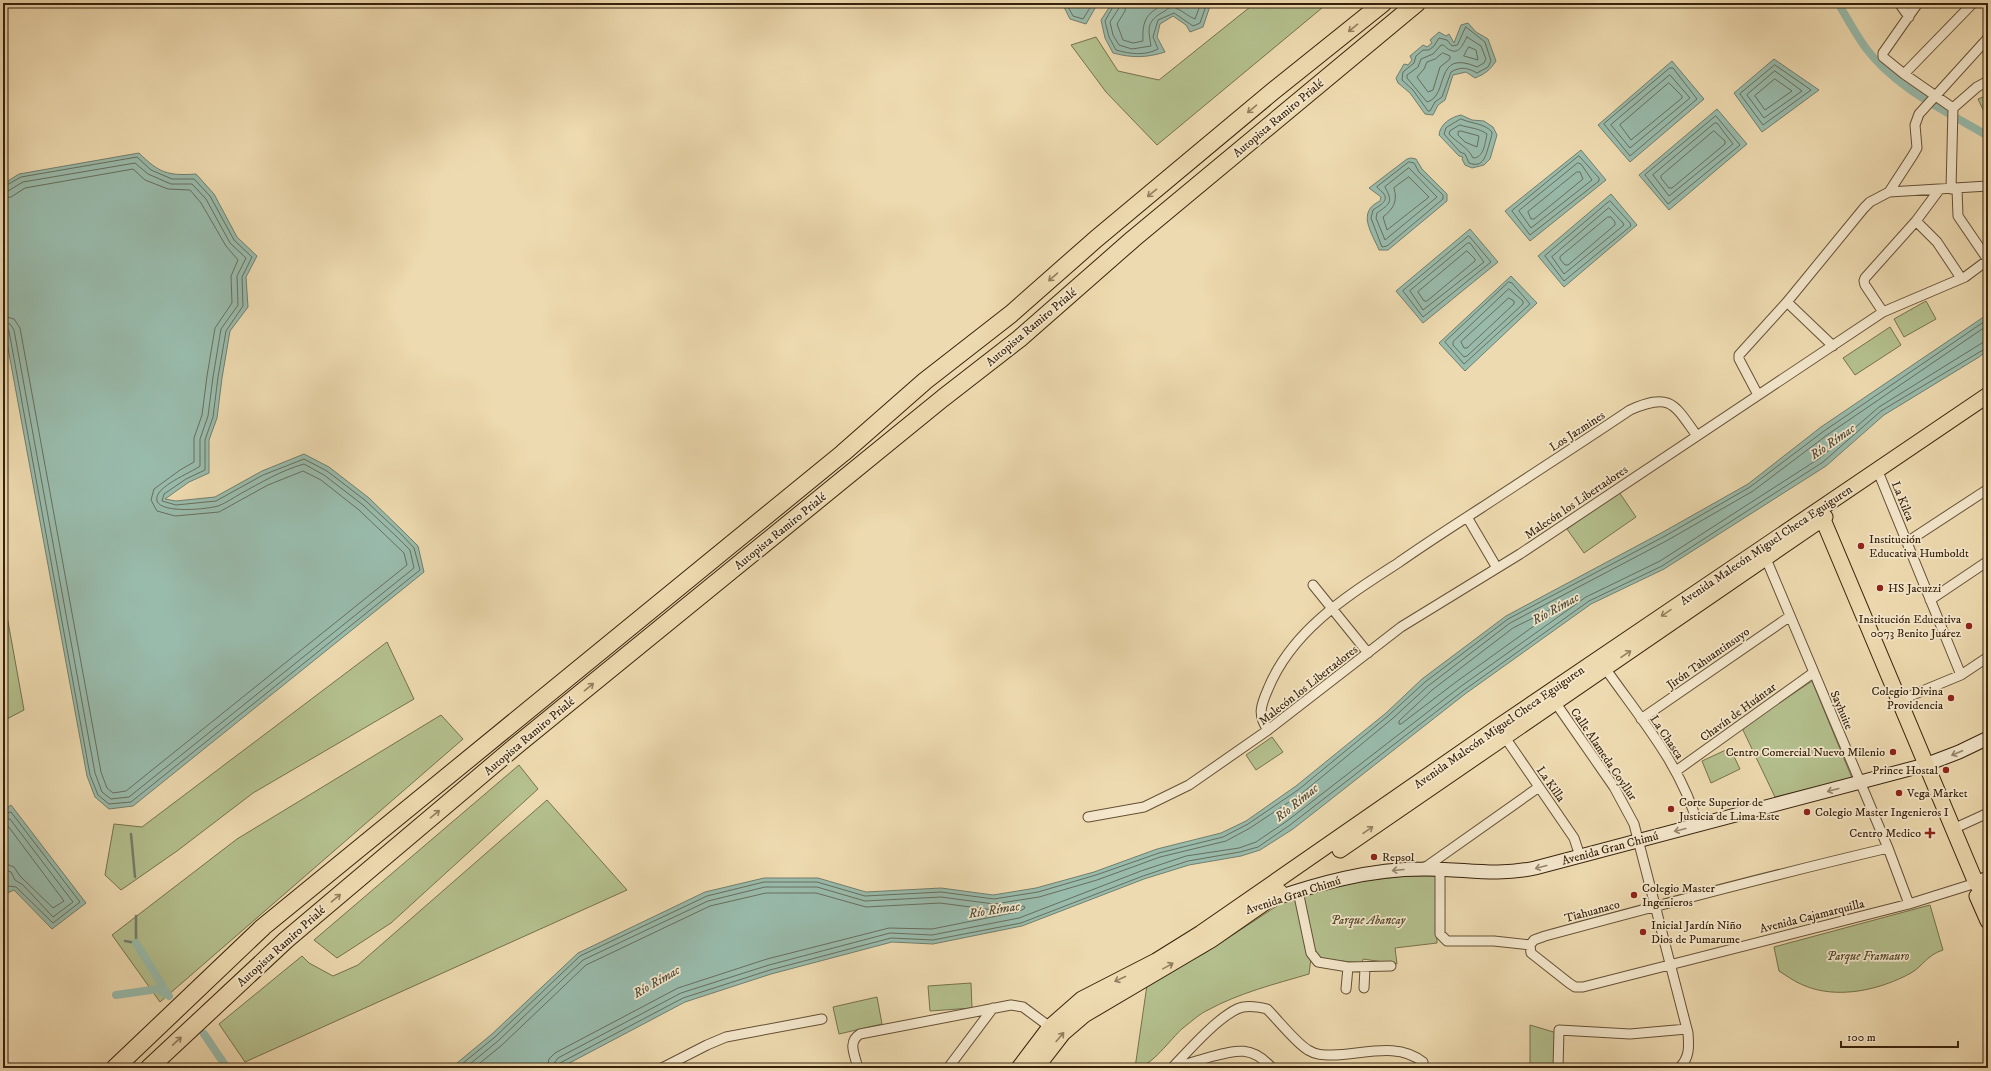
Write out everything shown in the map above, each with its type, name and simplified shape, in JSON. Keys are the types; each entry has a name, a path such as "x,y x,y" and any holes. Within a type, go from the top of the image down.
{"highway":[{"name":"Autopista Ramiro Prialé","path":"115,1068 263,927 843,453 925,381 1011,314 1096,239 1272,92 1383,3"},
{"name":"Autopista Ramiro Prialé","path":"149,1068 298,929 523,740 942,398 1019,339 1133,238 1417,3"}],"main road":[{"name":"Avenida Malecón Miguel Checa Eguiguren","path":"1036,1068 1063,1033 1084,1015 1211,940 1501,732 1555,702 1605,668 1988,395"},
{"name":"Avenida Malecón Miguel Checa Eguiguren","path":"1879,474 1988,406"},
{"path":"1820,514 1953,829 1982,881 1982,891 1988,904"},
{"name":"Avenida Malecón Miguel Checa Eguiguren","path":"1020,1068 1050,1027 1082,999 1156,961 1226,917 1764,554"},
{"path":"1982,881 1976,893 1988,921"}],"street":[{"path":"1900,3 1909,17"},
{"path":"1918,3 1883,53 1884,59 1953,114"},
{"path":"1904,74 1973,3"},
{"path":"1889,192 1917,148 1916,119 1933,97 1988,38"},
{"path":"1988,81 1977,87 1953,114 1954,189 1958,216 1988,260"},
{"path":"1758,395 1739,359 1739,355 1787,302 1870,202 1889,192 1988,186"},
{"path":"1884,312 1864,281 1916,221 1939,190"},
{"path":"1916,221 1937,242 1961,278"},
{"name":"Malecón los Libertadores","path":"1088,817 1144,808 1189,785 1268,730 1401,627 1497,568 1884,312 1961,278 1988,260"},
{"path":"1787,302 1833,346"},
{"name":"Los Jazmines","path":"1268,730 1262,722 1260,713 1262,702 1277,669 1301,637 1344,598 1630,410 1643,404 1660,400 1673,404 1697,436"},
{"name":"La Kilca","path":"1879,474 1961,675"},
{"path":"1907,542 1988,489"},
{"path":"1467,517 1497,568"},
{"name":"Sayhuite","path":"1764,554 1789,617 1888,848 1909,904"},
{"path":"1930,600 1988,561"},
{"path":"1313,585 1368,653"},
{"name":"Jirón Tahuantinsuyo","path":"1641,719 1789,617"},
{"path":"1898,701 1961,675 1988,657"},
{"name":"La Chasca","path":"1605,668 1676,771 1688,796 1698,826"},
{"name":"Chavín de Huántar","path":"1676,771 1813,673"},
{"name":"Calle Alameda Coyllur","path":"1555,702 1622,801 1634,824 1687,1029 1690,1047 1687,1056 1679,1068"},
{"name":"La Killa","path":"1501,732 1574,838 1580,856"},
{"name":"Avenida Gran Chimú","path":"1226,917 1298,891 1337,879 1364,874 1423,869 1502,873 1535,868 1925,765 1959,752 1988,738"},
{"path":"1423,869 1539,787"},
{"path":"1953,829 1988,813"},
{"name":"Tiahuanaco","path":"1530,945 1534,940 1545,936 1656,905 1772,875 1888,848"},
{"path":"1440,869 1440,934 1446,941 1494,941 1530,945"},
{"name":"Avenida Cajamarquilla","path":"1530,945 1531,953 1575,987 1583,987 1909,904 1982,881"},
{"path":"1298,891 1312,956 1318,962 1365,968 1391,966"},
{"path":"1346,989 1348,967"},
{"path":"1364,988 1365,968"},
{"path":"858,1068 852,1042 854,1038 860,1034 993,1008 1018,1005 1050,1027"},
{"path":"1172,1068 1220,1021 1238,1008 1258,1007 1267,1009 1308,1050 1319,1055 1356,1054 1386,1049 1403,1051 1423,1062"},
{"path":"948,1068 993,1008"},
{"path":"662,1068 706,1045 726,1038 822,1019"},
{"path":"1558,1068 1559,1030 1630,1034 1687,1029"},
{"path":"1177,1068 1186,1064 1237,1050 1249,1052 1264,1059 1272,1068"}],"green space":[{"path":"1255,3 1328,3 1157,145 1106,92 1071,45 1096,37 1118,71 1159,80"},
{"path":"1988,95 1988,120 1978,99"},
{"path":"1926,301 1936,319 1904,337 1894,319"},
{"path":"1890,327 1901,345 1855,375 1843,358"},
{"path":"1619,492 1636,517 1584,553 1567,529"},
{"path":"3,594 24,710 3,721"},
{"path":"387,642 414,699 253,793 177,851 121,890 105,875 114,824 142,827"},
{"path":"1812,681 1852,778 1775,797 1742,728"},
{"path":"441,715 463,739 160,1002 112,935 237,839"},
{"path":"1272,737 1283,752 1256,770 1246,755"},
{"path":"1730,748 1740,769 1711,783 1702,761"},
{"path":"519,765 538,789 391,923 337,958 314,940"},
{"path":"547,800 627,890 245,1062 219,1024 302,956 309,963 333,976 358,965"},
{"name":"Parque Abancay","path":"1405,876 1436,876 1437,943 1395,948 1397,964 1363,959 1362,963 1311,958 1309,974 1245,994 1205,1012 1183,1028 1148,1063 1141,1067 1135,1068 1147,985 1205,953 1280,904 1298,896 1362,881"},
{"name":"Parque Framauro","path":"1930,905 1943,950 1933,955 1911,973 1899,979 1858,991 1830,992 1803,985 1779,971 1774,947"},
{"path":"971,983 972,1008 930,1011 928,986"},
{"path":"877,997 882,1024 839,1034 833,1007"},
{"path":"1530,1025 1557,1033 1557,1068 1530,1068"}],"water":[{"path":"1062,3 1098,3 1086,24 1070,19"},
{"path":"1112,3 1211,3 1203,27 1190,32 1186,25 1173,16 1160,24 1157,37 1165,52 1139,57 1113,53 1105,38 1101,20"},
{"path":"1468,23 1476,32 1488,39 1496,61 1492,67 1482,75 1475,78 1466,72 1453,75 1445,100 1438,105 1433,115 1425,114 1410,93 1398,83 1396,78 1404,64 1408,65 1412,60 1410,56 1423,45 1427,47 1432,43 1430,40 1439,32 1446,36 1449,34 1454,43 1461,25"},
{"path":"1774,59 1819,90 1762,132 1734,93"},
{"path":"1672,61 1704,99 1630,162 1598,125"},
{"path":"1717,109 1747,144 1669,210 1639,175"},
{"path":"1461,115 1472,120 1484,121 1493,127 1497,135 1490,159 1484,165 1472,168 1465,165 1462,159 1463,157 1459,156 1439,135 1444,124 1453,117"},
{"path":"1581,150 1606,180 1530,241 1505,211"},
{"path":"139,153 152,165 164,172 171,174 196,174 214,194 237,237 257,256 246,277 248,307 230,331 217,418 209,440 209,473 189,482 165,499 176,501 215,497 262,471 304,454 329,467 369,498 403,531 418,546 424,572 133,806 109,809 95,797 87,776 3,321 3,184 19,174"},
{"path":"1407,159 1416,159 1422,169 1447,194 1447,201 1388,250 1379,250 1370,230 1367,217 1369,211 1380,201 1381,197 1369,188"},
{"path":"1611,194 1637,225 1564,287 1538,256"},
{"path":"1470,229 1498,262 1423,323 1396,291"},
{"path":"1511,276 1537,303 1465,371 1439,343"},
{"name":"Río Rímac","path":"1988,314 1988,350 1979,357 1884,415 1826,466 1664,569 1591,604 1465,694 1293,829 1260,850 1241,856 1189,865 1144,879 1022,926 933,944 892,942 771,974 685,1002 560,1068 451,1068 492,1034 578,953 705,892 764,878 818,878 866,892 941,888 993,895 1036,888 1094,872 1157,849 1221,833 1246,821 1296,786 1386,713 1422,679 1506,616 1663,532 1748,484 1821,427"},
{"path":"11,805 86,903 52,929 14,890 3,895 3,882 5,879 3,875 3,811"}],"waterway":[{"path":"1838,3 1865,47 1877,62 1891,75 1922,98 1988,136"},
{"path":"131,834 135,877"},
{"path":"125,941 136,943 136,916"},
{"path":"136,943 169,996"},
{"path":"116,995 158,989 166,994"},
{"path":"204,1034 227,1068"}],"place":[{"name":"Institución Educativa Humboldt","path":"1861,546"},
{"name":"HS Jacuzzi","path":"1880,588"},
{"name":"Institución Educativa 0073 Benito Juárez","path":"1969,626"},
{"name":"Colegio Divina Providencia","path":"1951,698"},
{"name":"Centro Comercial Nuevo Milenio","path":"1893,752"},
{"name":"Prince Hostal","path":"1946,770"},
{"name":"Vega Market","path":"1899,793"},
{"name":"Corte Superior de Justicia de Lima Este","path":"1671,809"},
{"name":"Colegio Master Ingenieros I","path":"1807,812"},
{"name":"Centro Medico","path":"1930,833"},
{"name":"Repsol","path":"1374,857"},
{"name":"Colegio Master Ingenieros","path":"1634,895"},
{"name":"Inicial Jardín Niño Dios de Pumarume","path":"1643,932"}]}
